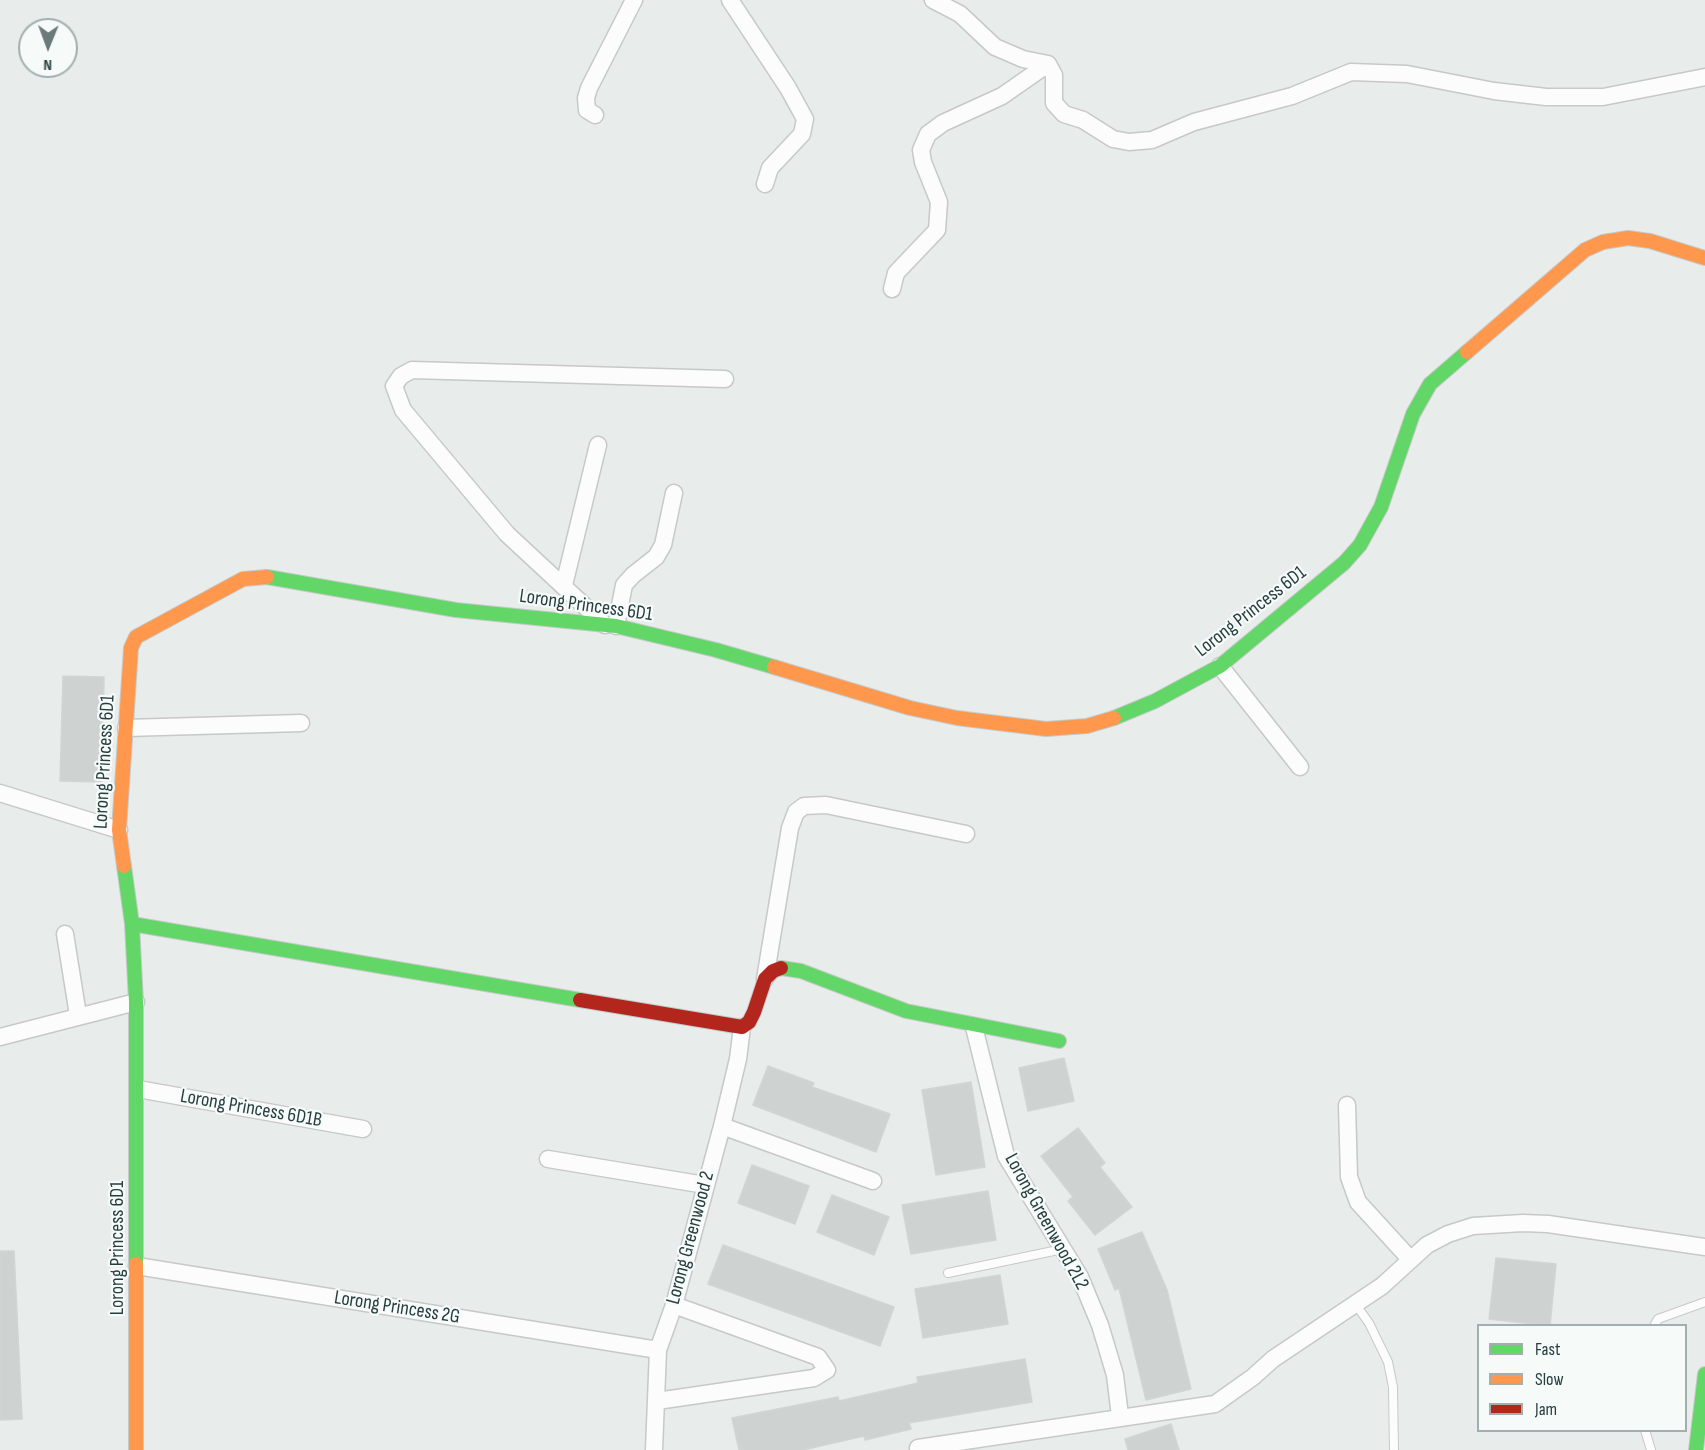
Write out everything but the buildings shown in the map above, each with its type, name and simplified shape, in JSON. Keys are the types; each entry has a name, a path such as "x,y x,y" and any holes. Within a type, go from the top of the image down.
{"main road":[{"name":"Lorong Princess 6D1","path":"136,1450 138,1089 136,1002 132,924 119,830 130,648 136,637 243,579 264,576 456,610 610,626 716,650 909,708 957,718 1046,729 1087,726 1121,716 1155,701 1220,666 1344,563 1360,545 1381,507 1413,414 1430,384 1585,250 1603,242 1628,238 1650,241 1705,258"},
{"path":"132,924 742,1027 749,1022 754,1012 765,979 773,970 784,967 801,971 906,1011 1059,1041"},
{"path":"1696,1450 1705,1374"}],"street":[{"path":"595,116 587,110 586,98 589,88 634,0"},
{"path":"730,0 788,88 805,119 802,134 770,168 765,184"},
{"path":"933,0 946,4 960,14 995,47 1023,59 1048,64"},
{"path":"1048,64 1054,75 1054,103 1059,110 1083,120 1113,139 1129,142 1152,140 1194,122 1292,96 1351,72 1407,74 1494,91 1545,97 1604,98 1705,77"},
{"path":"892,289 896,273 937,230 939,202 922,162 921,150 928,134 943,123 1002,96 1048,64"},
{"path":"674,493 663,545 656,557 624,585 610,626 507,534 403,410 394,387 400,376 412,370 725,379"},
{"path":"564,585 598,445"},
{"path":"1220,666 1300,767"},
{"path":"126,728 301,723"},
{"path":"0,793 119,830"},
{"path":"765,979 790,828 796,812 804,806 826,805 966,834"},
{"path":"65,934 78,1015"},
{"path":"0,1037 78,1015 136,1002"},
{"name":"Lorong Greenwood 2L2","path":"974,1026 1006,1156 1014,1173 1080,1277 1100,1325 1115,1375 1120,1416"},
{"name":"Lorong Greenwood 2","path":"654,1450 658,1350 674,1305 722,1126 736,1067 742,1027"},
{"name":"Lorong Princess 6D1B","path":"138,1089 363,1129"},
{"path":"1347,1105 1348,1177 1358,1202 1410,1259"},
{"path":"722,1126 873,1181"},
{"path":"548,1159 705,1185"},
{"path":"918,1448 1120,1416 1215,1404 1253,1377 1273,1359 1382,1286 1427,1245 1448,1234 1473,1226 1498,1223 1548,1224 1705,1247"},
{"name":"Lorong Princess 2G","path":"137,1266 658,1350"},
{"path":"657,1401 814,1378 826,1370 825,1364 818,1358 674,1305"}],"lane":[{"path":"948,1273 1064,1249"},
{"path":"1655,1324 1658,1319 1705,1302"},
{"path":"1356,1305 1369,1323 1388,1362 1393,1387 1394,1450"},
{"path":"1645,1432 1651,1450"}],"traffic: fast":[{"path":"1114,718 1155,701 1220,666 1344,563 1360,545 1381,507 1413,414 1430,384 1467,352"},
{"path":"267,577 456,610 616,626 716,650 774,667"},
{"path":"124,866 132,924 136,1002 136,1264"},
{"path":"132,924 580,1000"},
{"path":"781,968 801,971 906,1011 1059,1041"},
{"path":"1696,1450 1705,1374"}],"traffic: slow":[{"path":"1467,352 1585,250 1603,242 1628,238 1650,241 1705,258"},
{"path":"124,866 119,830 131,648 136,637 243,579 267,577"},
{"path":"774,667 910,708 957,718 1046,729 1087,726 1114,718"},
{"path":"136,1264 136,1450"}],"traffic: jam":[{"path":"580,1000 742,1027 749,1022 754,1012 765,979 773,971 781,968"}]}
